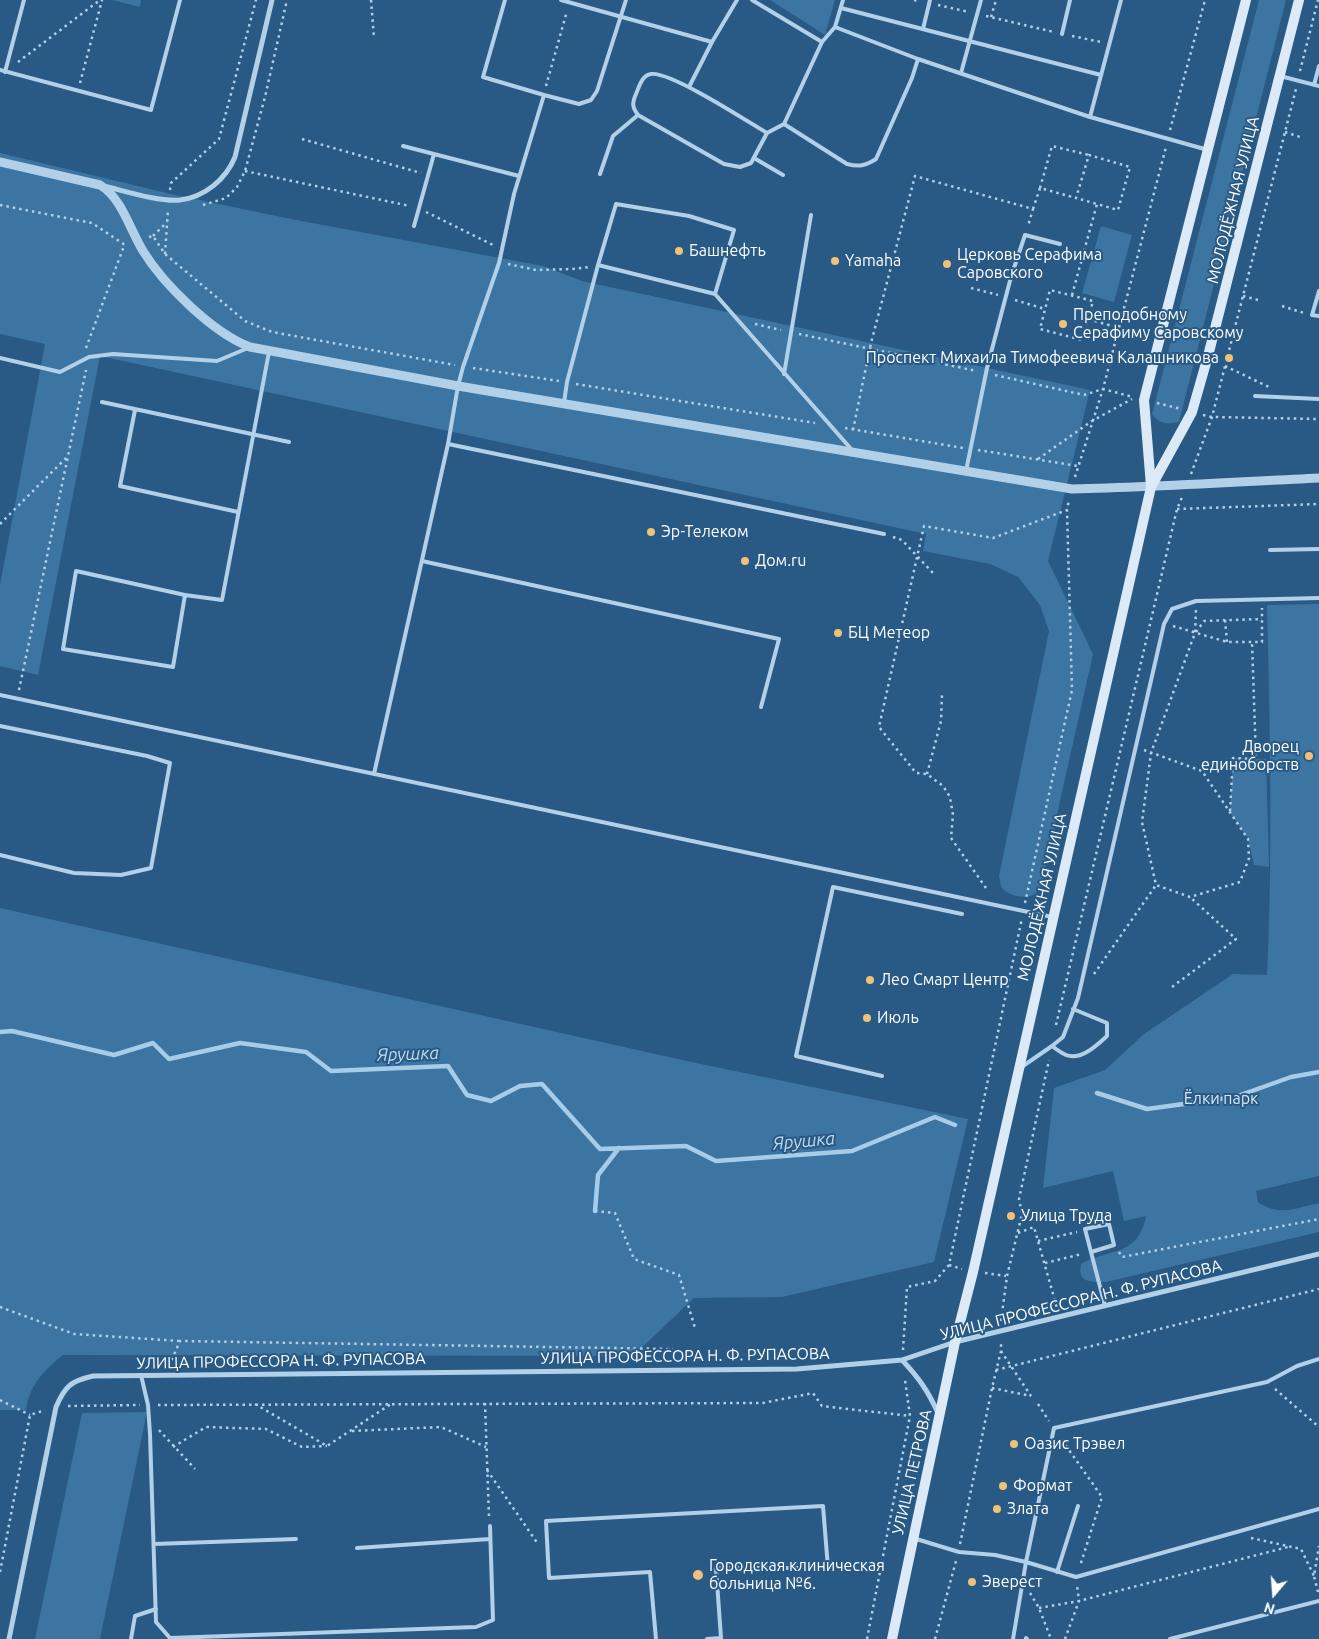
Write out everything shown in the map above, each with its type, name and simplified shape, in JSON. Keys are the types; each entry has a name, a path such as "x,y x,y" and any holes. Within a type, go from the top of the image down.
{"main road":[{"name":"МОЛОДЁЖНАЯ УЛИЦА","path":"1151,487 1144,400 1246,0"},
{"name":"МОЛОДЁЖНАЯ УЛИЦА","path":"955,1342 973,1272 1151,487 1192,412 1299,0"},
{"name":"УЛИЦА ПЕТРОВА","path":"892,1639 955,1342"}],"street":[{"path":"0,162 169,200 188,199 210,188 226,174 233,162 272,0"},
{"path":"100,185 116,200 156,270 176,292 224,334 250,347 458,386 1072,489 1151,487 1319,478"},
{"name":"УЛИЦА ПРОФЕССОРА Н. Ф. РУПАСОВА","path":"56,1406 70,1384 93,1376 797,1369 902,1360 955,1342 1319,1254"},
{"path":"902,1360 929,1392 940,1417"},
{"path":"9,1639 56,1406"}],"lane":[{"path":"24,0 2,71 150,110 180,0"},
{"path":"505,0 483,77 579,104 591,100 597,91 626,0"},
{"path":"561,0 712,42"},
{"path":"689,87 712,42 737,0"},
{"path":"752,0 822,42"},
{"path":"767,133 689,87 665,76 651,74 646,76 642,80 633,101 633,109 638,115 724,164 740,168 751,163 767,133 784,124 822,42 835,27 843,0"},
{"path":"961,73 981,0"},
{"path":"1062,34 1070,0"},
{"path":"1090,117 1121,0"},
{"path":"923,29 930,2"},
{"path":"841,8 1101,75"},
{"path":"835,27 918,59 1090,117 1208,150"},
{"path":"784,124 847,164 857,167 866,165 876,159 912,78 918,59"},
{"path":"1314,85 1319,66"},
{"path":"1280,76 1319,86"},
{"path":"374,774 448,444 458,386 499,263 520,176 544,94"},
{"path":"600,174 613,136 638,115"},
{"path":"403,146 520,176"},
{"path":"414,226 434,154"},
{"path":"754,158 783,175"},
{"path":"564,403 567,382 616,204 689,216 734,230 715,294"},
{"path":"784,374 811,215"},
{"path":"966,471 986,373 1011,277 1025,234 1060,244"},
{"path":"598,265 715,294 853,452"},
{"path":"1319,291 1312,315 1319,316"},
{"path":"0,358 60,372 89,357 113,354 218,361 250,347"},
{"path":"185,595 173,667 63,649 76,571 185,595 222,600 269,351"},
{"path":"1255,396 1319,399"},
{"path":"102,402 289,442"},
{"path":"135,410 120,486 238,512"},
{"path":"448,444 884,534"},
{"path":"1270,550 1319,549"},
{"path":"422,561 779,639 761,706"},
{"path":"1019,1068 1052,1046 1063,1036 1078,998 1164,624 1172,610 1196,601 1319,598"},
{"path":"0,695 1053,917"},
{"path":"0,726 170,763 151,868 121,875 74,873 0,855"},
{"path":"882,1076 796,1056 833,887 962,914"},
{"path":"1052,1046 1068,1056 1080,1055 1093,1049 1107,1036 1107,1023 1073,1010"},
{"path":"1091,1252 1114,1245 1109,1224 1085,1229 1105,1306"},
{"path":"1013,1639 1022,1580 1054,1428 1267,1382 1297,1366 1319,1360"},
{"path":"141,1375 149,1418 156,1622 170,1638 476,1627 493,1620 490,1526"},
{"path":"656,1639 650,1572 549,1578 546,1521 823,1506 828,1568 716,1568 721,1638 707,1639"},
{"path":"1057,1572 1078,1506"},
{"path":"912,1538 959,1552 994,1555 1026,1562 1076,1577 1319,1508"},
{"path":"154,1544 296,1539"},
{"path":"357,1548 490,1539"},
{"path":"1170,1639 1319,1601"},
{"path":"131,1639 135,1616 156,1609"}],"path":[{"path":"2,71 101,0"},
{"path":"78,91 101,0"},
{"path":"169,200 171,183 219,139 256,0"},
{"path":"371,0 374,38"},
{"path":"915,0 1110,44"},
{"path":"991,18 996,0"},
{"path":"986,888 951,838 952,816 950,797 942,786 928,774 916,773 880,726 924,526 993,538 1066,510 1103,389 1205,0"},
{"path":"935,1639 959,1552 1001,1351 1000,1331 1007,1276 1022,1214 1019,1199 1052,1046 1177,509 1212,417 1318,0"},
{"path":"544,94 569,2"},
{"path":"1285,132 1302,138"},
{"path":"302,139 428,175"},
{"path":"1025,234 1052,146 1130,167 1118,210 1040,188"},
{"path":"1076,198 1089,155"},
{"path":"245,171 419,208 502,250"},
{"path":"852,430 870,348 915,176 1033,209"},
{"path":"1072,295 1097,204"},
{"path":"0,205 92,223 125,245"},
{"path":"17,699 89,357 85,350 125,245 137,239 153,236 167,222"},
{"path":"153,236 165,254 245,321 272,332 463,367 567,382 1078,466"},
{"path":"499,263 536,270 572,269 598,265"},
{"path":"1050,290 1093,301 1088,319 1082,340 1040,329 1050,290"},
{"path":"1243,296 1258,300"},
{"path":"1282,306 1312,315"},
{"path":"1088,319 1119,328"},
{"path":"738,320 1084,395 1103,389"},
{"path":"1225,366 1291,398"},
{"path":"1036,460 1092,421 1136,398"},
{"path":"1212,417 1319,419"},
{"path":"0,524 68,456"},
{"path":"1177,509 1319,504"},
{"path":"884,534 902,540 933,573"},
{"path":"1164,624 1227,642 1262,642 1262,599"},
{"path":"1078,998 1156,885 1142,822 1151,753 1195,632 1196,601"},
{"path":"1195,632 1204,621 1262,619"},
{"path":"1225,620 1227,642"},
{"path":"1230,812 1233,758 1256,759 1252,642"},
{"path":"928,774 941,721 942,694"},
{"path":"1135,747 1202,771 1248,839 1249,858 1240,882 1190,897"},
{"path":"1156,885 1190,897 1236,939 1172,987"},
{"path":"595,1212 615,1213 634,1259 678,1275 695,1328"},
{"path":"1114,1245 1122,1257 1319,1219"},
{"path":"1018,1233 1034,1227 1059,1317"},
{"path":"1038,1241 1085,1229"},
{"path":"1045,1263 1091,1252"},
{"path":"996,1370 1319,1289"},
{"path":"0,1307 74,1334 180,1341 673,1349"},
{"path":"166,1375 180,1341"},
{"path":"992,1388 1031,1396 1001,1351"},
{"path":"1267,1382 1319,1427"},
{"path":"0,1400 30,1415 56,1406 392,1403 763,1403 814,1393 822,1406 910,1416 867,1639"},
{"path":"173,1447 206,1427 266,1430 302,1447 327,1446 392,1403"},
{"path":"485,1403 490,1526"},
{"path":"254,1404 327,1446"},
{"path":"1038,1404 1054,1428"},
{"path":"0,1572 30,1415"},
{"path":"149,1418 173,1447 195,1469"},
{"path":"350,1431 442,1427 486,1447"},
{"path":"488,1470 548,1560"},
{"path":"1228,1533 1301,1550 1314,1576 1319,1596"},
{"path":"1040,1608 1079,1601 1288,1546"},
{"path":"1314,1576 1319,1546"},
{"path":"1065,1639 1079,1601 1076,1577"},
{"path":"1022,1580 1040,1608 1051,1639"}],"green space":[{"path":"112,0 141,0 140,7"},
{"path":"770,0 835,0 825,35"},
{"path":"1259,0 1286,0 1179,422 1164,423 1152,414"},
{"path":"0,153 171,194 291,219 543,266 582,281 1090,390 1048,561 1093,654 1039,890 1030,896 1012,895 1002,888 999,876 1049,631 1040,605 1018,577 990,564 923,551 926,534 100,356 38,675 0,666 0,585 45,344 0,334"},
{"path":"1101,226 1132,235 1114,302 1082,293"},
{"name":"Ёлки парк","path":"1319,604 1319,1176 1256,1191 1258,1202 1273,1209 1288,1210 1319,1203 1319,1232 1106,1282 1086,1280 1081,1275 1081,1264 1130,1245 1137,1239 1146,1216 1124,1221 1113,1171 1043,1188 1054,1088 1105,1070 1144,1034 1233,974 1267,975 1270,744 1267,605"},
{"path":"1233,758 1266,759 1269,867 1254,865 1248,839 1230,812"},
{"path":"0,908 696,1063 968,1119 934,1262 782,1297 694,1298 633,1356 63,1355 38,1379 30,1393 26,1410 0,1410"},
{"path":"147,1412 100,1639 35,1639 82,1413"}],"waterway":[{"name":"Ярушка","path":"0,1032 12,1031 114,1055 153,1043 169,1059 240,1043 306,1052 331,1071 448,1066 467,1095 491,1101 520,1086 542,1084 600,1149 686,1146 716,1161 852,1151 935,1117 955,1125"},
{"name":"Ярушка","path":"1097,1093 1147,1109 1235,1097 1291,1077 1319,1072"},
{"path":"595,1211 598,1175 619,1148"}],"place":[{"name":"Башнефть","path":"679,251"},
{"name":"Yamaha","path":"835,261"},
{"name":"Церковь Серафима Саровского","path":"947,264"},
{"name":"Преподобному Серафиму Саровскому","path":"1063,324"},
{"name":"Проспект Михаила Тимофеевича Калашникова","path":"1229,358"},
{"name":"Эр-Телеком","path":"651,532"},
{"name":"Дом.ru","path":"745,561"},
{"name":"БЦ Метеор","path":"838,633"},
{"name":"Дворец единоборств","path":"1309,756"},
{"name":"Лео Смарт Центр","path":"870,980"},
{"name":"Июль","path":"867,1018"},
{"name":"Улица Труда","path":"1011,1216"},
{"name":"Оазис Трэвел","path":"1014,1444"},
{"name":"Формат","path":"1003,1486"},
{"name":"Злата","path":"997,1509"},
{"name":"Городская клиническая больница №6.","path":"698,1575"},
{"name":"Эверест","path":"972,1582"}]}
